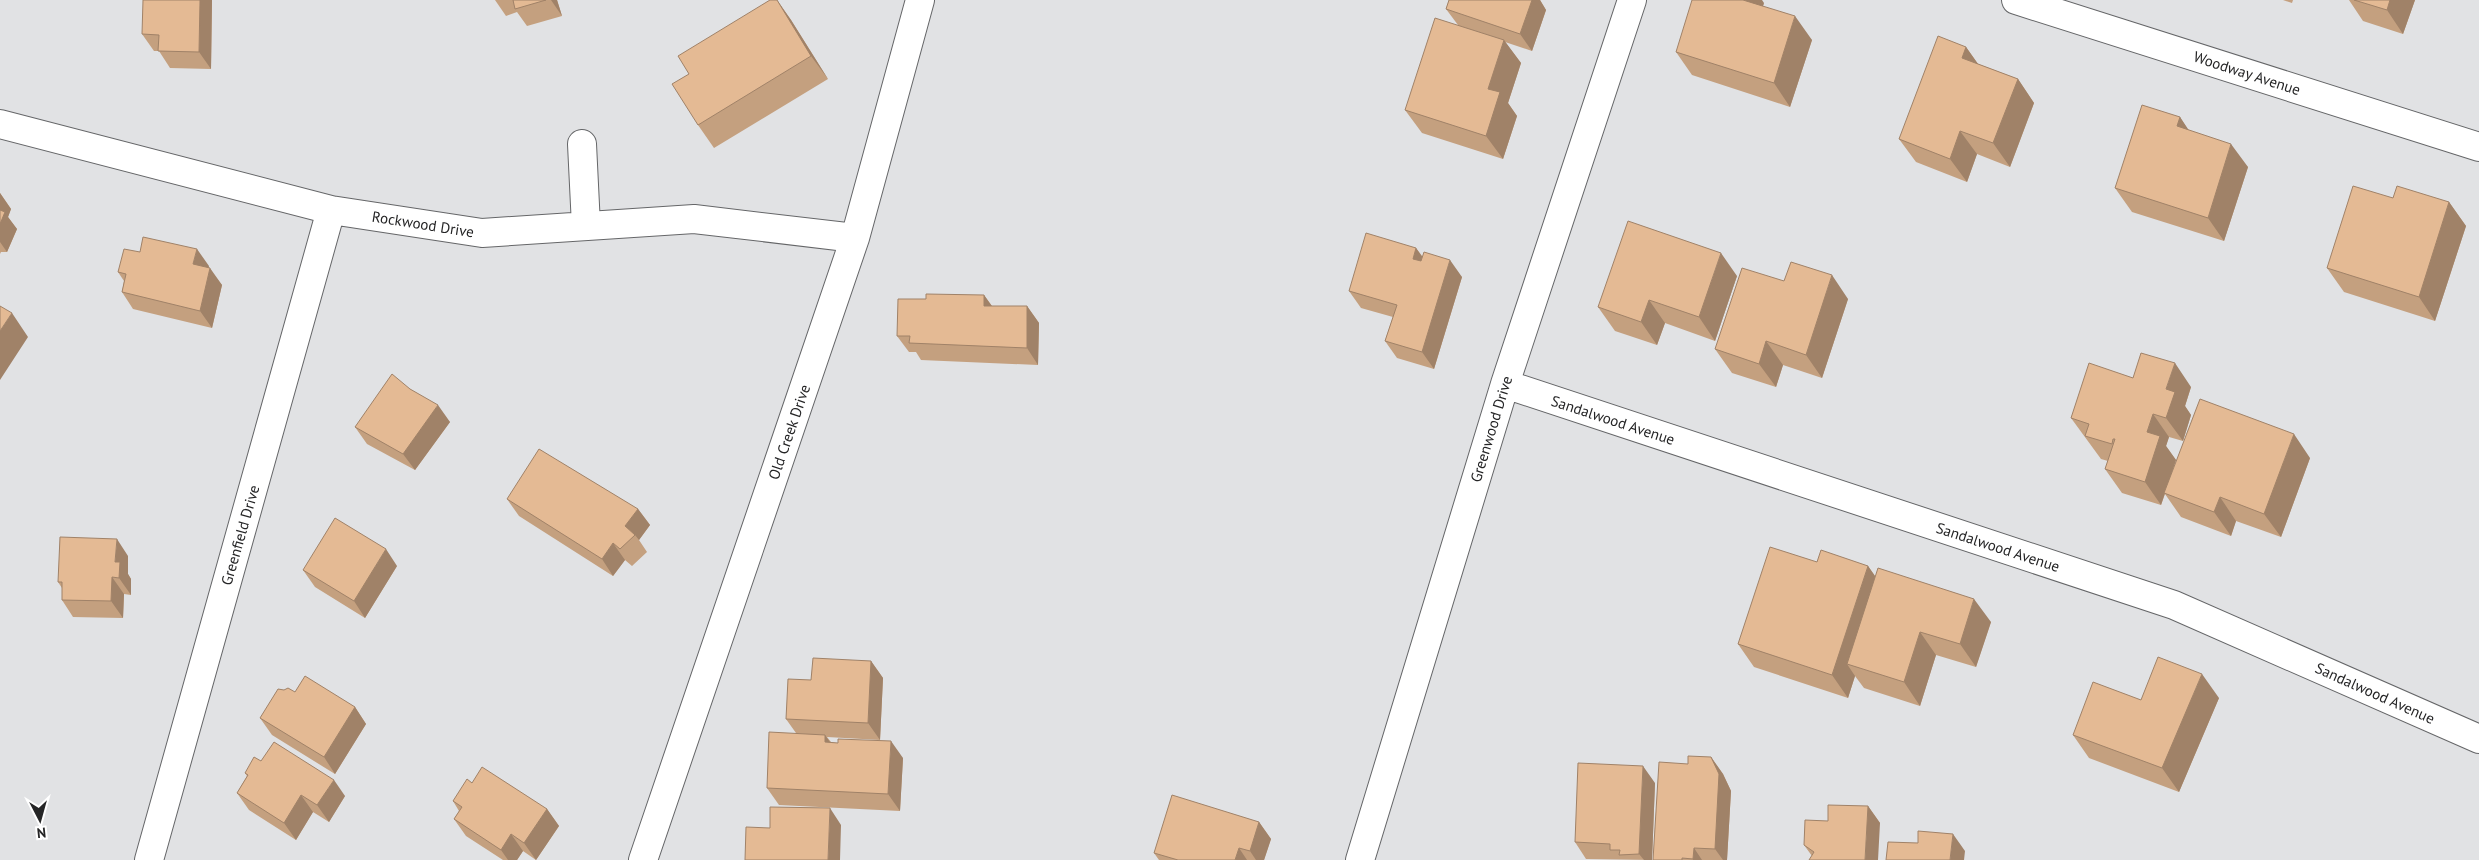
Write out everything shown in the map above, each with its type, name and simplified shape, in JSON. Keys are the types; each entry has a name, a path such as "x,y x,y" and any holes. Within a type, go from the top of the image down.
{"street":[{"name":"Old Creek Drive","path":"643,860 855,238 920,0"},
{"name":"Greenwood Drive","path":"1360,860 1505,384 1632,0"},
{"name":"Woodway Avenue","path":"2016,0 2479,147"},
{"name":"Rockwood Drive","path":"0,124 331,210 482,233 694,219 855,238"},
{"path":"582,144 586,226"},
{"name":"Greenfield Drive","path":"149,860 331,210"},
{"name":"Sandalwood Avenue","path":"1505,384 2174,605 2479,739"}],"building":[{"path":"143,0 200,0 199,52 158,51 159,35 142,34"},
{"path":"513,0 546,0 515,9"},
{"path":"770,0 777,0 811,56 698,125 672,84 689,74 678,56"},
{"path":"1449,0 1532,0 1520,34 1446,9"},
{"path":"1692,0 1743,0 1795,16 1774,83 1676,52"},
{"path":"2354,0 2390,0 2387,10"},
{"path":"1435,18 1504,40 1488,89 1500,92 1486,136 1405,110"},
{"path":"1938,36 1966,47 1962,58 2018,79 1993,143 1960,131 1950,159 1899,139"},
{"path":"2142,105 2180,117 2177,126 2231,144 2208,218 2115,188"},
{"path":"2353,186 2393,198 2397,186 2449,202 2419,297 2327,268"},
{"path":"0,210 5,212 0,224"},
{"path":"1628,221 1721,253 1699,317 1649,300 1641,322 1598,307"},
{"path":"1366,233 1416,248 1413,259 1421,261 1424,252 1450,260 1422,352 1385,341 1397,305 1349,291"},
{"path":"143,237 197,249 193,264 210,268 200,311 122,292 126,274 118,272 124,249 140,252"},
{"path":"1791,262 1832,275 1806,355 1766,341 1759,364 1715,349 1742,268 1784,281"},
{"path":"926,294 984,295 984,306 1027,306 1027,348 909,343 910,336 897,336 898,299 926,299"},
{"path":"0,306 12,313 0,331"},
{"path":"2141,353 2175,363 2166,389 2175,392 2166,418 2153,414 2147,432 2160,436 2145,482 2105,469 2115,439 2113,439 2112,444 2085,436 2089,424 2071,418 2089,363 2133,378"},
{"path":"392,374 410,389 438,405 403,454 355,427"},
{"path":"2200,399 2294,434 2264,514 2220,497 2214,512 2164,493"},
{"path":"539,449 638,509 625,526 635,535 620,549 613,543 602,559 507,499"},
{"path":"335,518 386,549 354,601 303,570"},
{"path":"60,537 117,539 115,562 120,562 119,578 112,577 111,601 62,600 62,582 58,582"},
{"path":"1770,547 1817,562 1821,550 1868,566 1832,675 1738,644"},
{"path":"1878,568 1974,599 1960,644 1920,632 1904,682 1847,664"},
{"path":"2158,657 2202,674 2162,768 2073,735 2093,682 2141,700"},
{"path":"813,658 871,661 868,723 786,719 788,679 811,680"},
{"path":"305,676 355,707 324,757 260,718 278,689 284,690 288,688 295,692"},
{"path":"769,732 825,735 825,742 838,743 838,739 891,741 888,794 767,788"},
{"path":"274,742 334,780 317,805 301,795 284,823 237,793 248,775 245,773 254,757 261,761"},
{"path":"1688,756 1711,757 1719,774 1715,849 1694,848 1693,859 1653,860 1659,762 1688,764"},
{"path":"1578,763 1643,766 1639,854 1619,855 1620,850 1610,850 1610,844 1575,842"},
{"path":"482,767 547,809 524,843 511,834 501,850 454,819 462,807 453,801 467,779 472,783"},
{"path":"1172,795 1259,822 1250,851 1239,848 1235,860 1178,860 1154,853"},
{"path":"1828,805 1868,806 1865,860 1809,860 1814,852 1804,845 1805,820 1828,821"},
{"path":"770,807 830,808 828,860 745,860 746,827 770,828"},
{"path":"1918,831 1953,834 1950,860 1886,860 1888,842 1918,843"}]}
